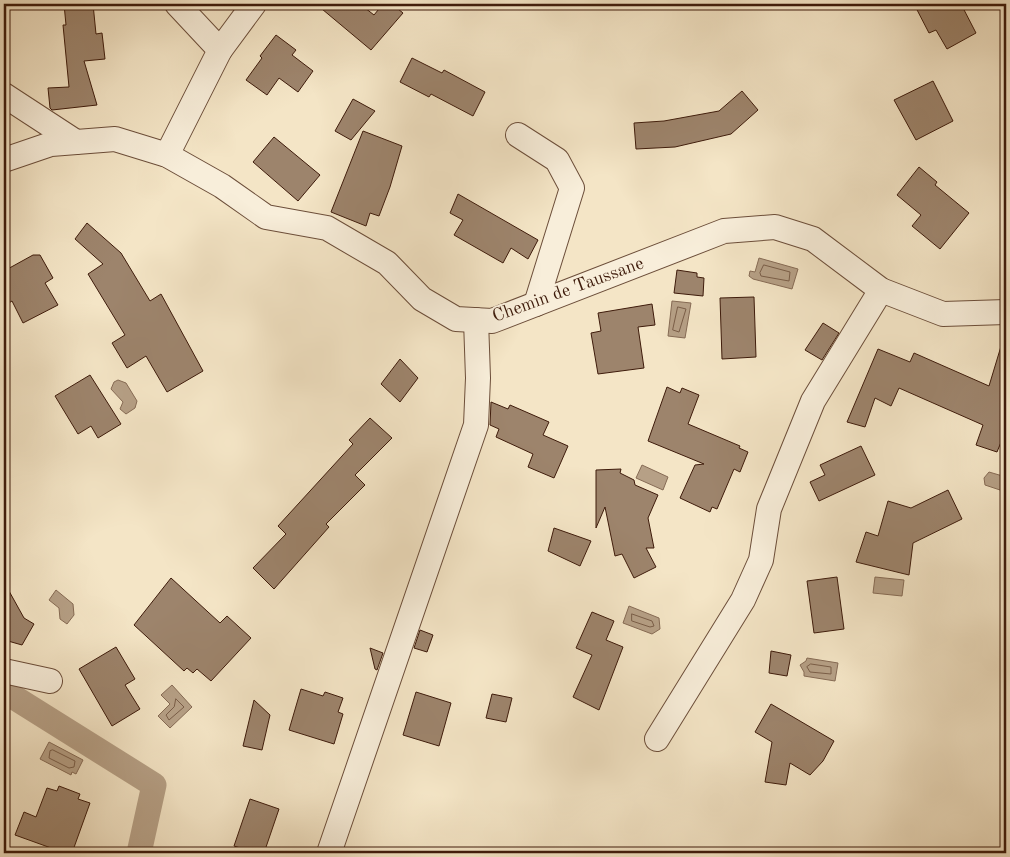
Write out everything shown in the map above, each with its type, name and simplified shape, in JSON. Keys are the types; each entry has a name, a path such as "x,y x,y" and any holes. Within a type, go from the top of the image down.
{"street":[{"path":"177,4 220,50"},
{"path":"167,155 220,50 247,16 254,4"},
{"path":"4,95 76,142"},
{"path":"518,135 557,160 572,188 536,304"},
{"name":"Chemin de Taussane","path":"4,160 51,144 115,139 167,155 222,186 266,217 327,228 387,263 422,299 456,319 492,321 724,231 775,227 813,239 881,290 943,314 1006,312"},
{"path":"658,739 743,600 761,560 768,509 813,401 881,290"},
{"path":"329,853 476,425 478,378 476,320"},
{"path":"4,671 50,681"}],"water":[{"path":"759,258 798,269 792,289 753,279 749,276 750,271 755,272"},
{"path":"672,301 691,303 685,338 668,336"},
{"path":"118,380 126,383 137,401 135,408 126,414 120,409 123,402 111,389 114,382"},
{"path":"642,465 668,477 663,490 636,478"},
{"path":"989,472 1006,477 1006,492 985,485 984,478"},
{"path":"875,577 904,580 902,596 873,593"},
{"path":"56,590 73,604 74,615 67,624 60,619 59,608 49,600"},
{"path":"629,606 659,618 660,629 652,634 623,623"},
{"path":"807,658 838,663 835,681 804,676 800,665"},
{"path":"172,685 192,707 170,728 158,716 170,704 161,695"},
{"path":"49,742 83,760 76,774 72,772 71,775 40,759"}],"building":[{"path":"64,4 93,4 96,34 102,33 105,59 84,61 97,105 52,110 50,108 48,88 69,87 63,25 66,25"},
{"path":"316,4 360,4 374,15 383,4 392,4 403,13 371,50"},
{"path":"914,4 961,4 976,33 947,49 936,30 929,33"},
{"path":"276,35 296,50 292,55 313,71 298,92 279,78 267,95 246,80 262,58 260,56"},
{"path":"412,58 442,73 444,70 485,92 473,116 431,94 429,97 400,82"},
{"path":"933,81 953,121 916,140 894,100"},
{"path":"742,91 758,110 731,134 675,147 636,149 634,123 664,121 719,111"},
{"path":"353,99 375,111 351,140 335,131"},
{"path":"363,131 402,146 379,216 370,213 366,226 331,212"},
{"path":"274,137 320,175 298,201 253,162"},
{"path":"919,167 937,182 935,185 969,213 940,249 912,226 921,215 897,195"},
{"path":"458,194 538,240 528,259 511,248 503,263 454,235 463,220 450,213"},
{"path":"87,223 121,253 150,301 161,294 203,371 167,392 146,356 127,368 112,343 125,335 88,274 103,264 75,239"},
{"path":"33,255 40,255 53,278 45,283 58,305 23,323 12,301 4,306 4,271"},
{"path":"677,270 697,273 697,277 704,278 703,296 674,293"},
{"path":"754,297 756,357 722,359 720,298"},
{"path":"652,304 655,325 638,327 644,368 598,374 591,333 601,331 598,313"},
{"path":"823,323 839,333 822,360 805,350"},
{"path":"1002,343 1006,344 1006,430 997,452 976,445 983,425 899,388 891,406 875,398 865,427 847,422 878,349 910,362 914,353 989,386"},
{"path":"400,359 418,378 400,402 381,384"},
{"path":"90,375 121,424 98,438 91,426 78,434 55,396"},
{"path":"667,387 680,393 682,388 699,395 688,424 740,446 739,448 748,452 740,472 734,469 717,509 712,507 710,512 680,498 695,465 704,464 648,441"},
{"path":"491,402 508,409 510,405 549,422 543,435 568,446 554,478 528,467 533,454 496,437 499,429 490,425"},
{"path":"370,418 392,438 355,475 365,485 326,524 329,527 274,589 253,568 286,534 278,526 353,444 349,440"},
{"path":"861,446 875,475 819,501 810,482 825,475 820,465"},
{"path":"621,469 620,473 634,480 635,485 658,495 648,518 654,548 646,548 656,567 634,578 622,554 615,556 605,507 596,528 596,470"},
{"path":"948,490 962,519 913,543 909,575 856,562 866,532 878,536 888,501 911,508"},
{"path":"554,528 591,541 580,566 548,551"},
{"path":"837,577 844,629 814,633 807,581"},
{"path":"171,578 220,623 227,616 251,638 211,681 197,669 193,673 187,668 184,671 134,625"},
{"path":"4,582 24,618 34,624 22,645 8,641 4,633"},
{"path":"592,612 614,621 606,640 623,647 599,710 573,697 592,655 576,648"},
{"path":"420,630 433,635 427,652 414,648"},
{"path":"116,647 135,679 125,685 140,709 112,726 79,669"},
{"path":"370,648 383,653 377,670 375,669"},
{"path":"771,651 791,655 787,676 769,673"},
{"path":"301,689 323,696 325,692 343,698 338,712 343,714 334,744 289,730"},
{"path":"416,692 451,703 439,746 403,735"},
{"path":"492,694 512,698 506,722 486,718"},
{"path":"254,700 270,715 262,750 243,746"},
{"path":"771,704 834,741 823,761 810,775 790,763 786,785 765,782 772,742 755,732"},
{"path":"59,786 80,794 78,799 90,803 72,853 65,853 15,835 24,812 36,817 47,788 57,791"},
{"path":"250,799 279,809 264,853 256,853 234,846"}],"waterway":[{"path":"4,691 154,785 139,853"}]}
